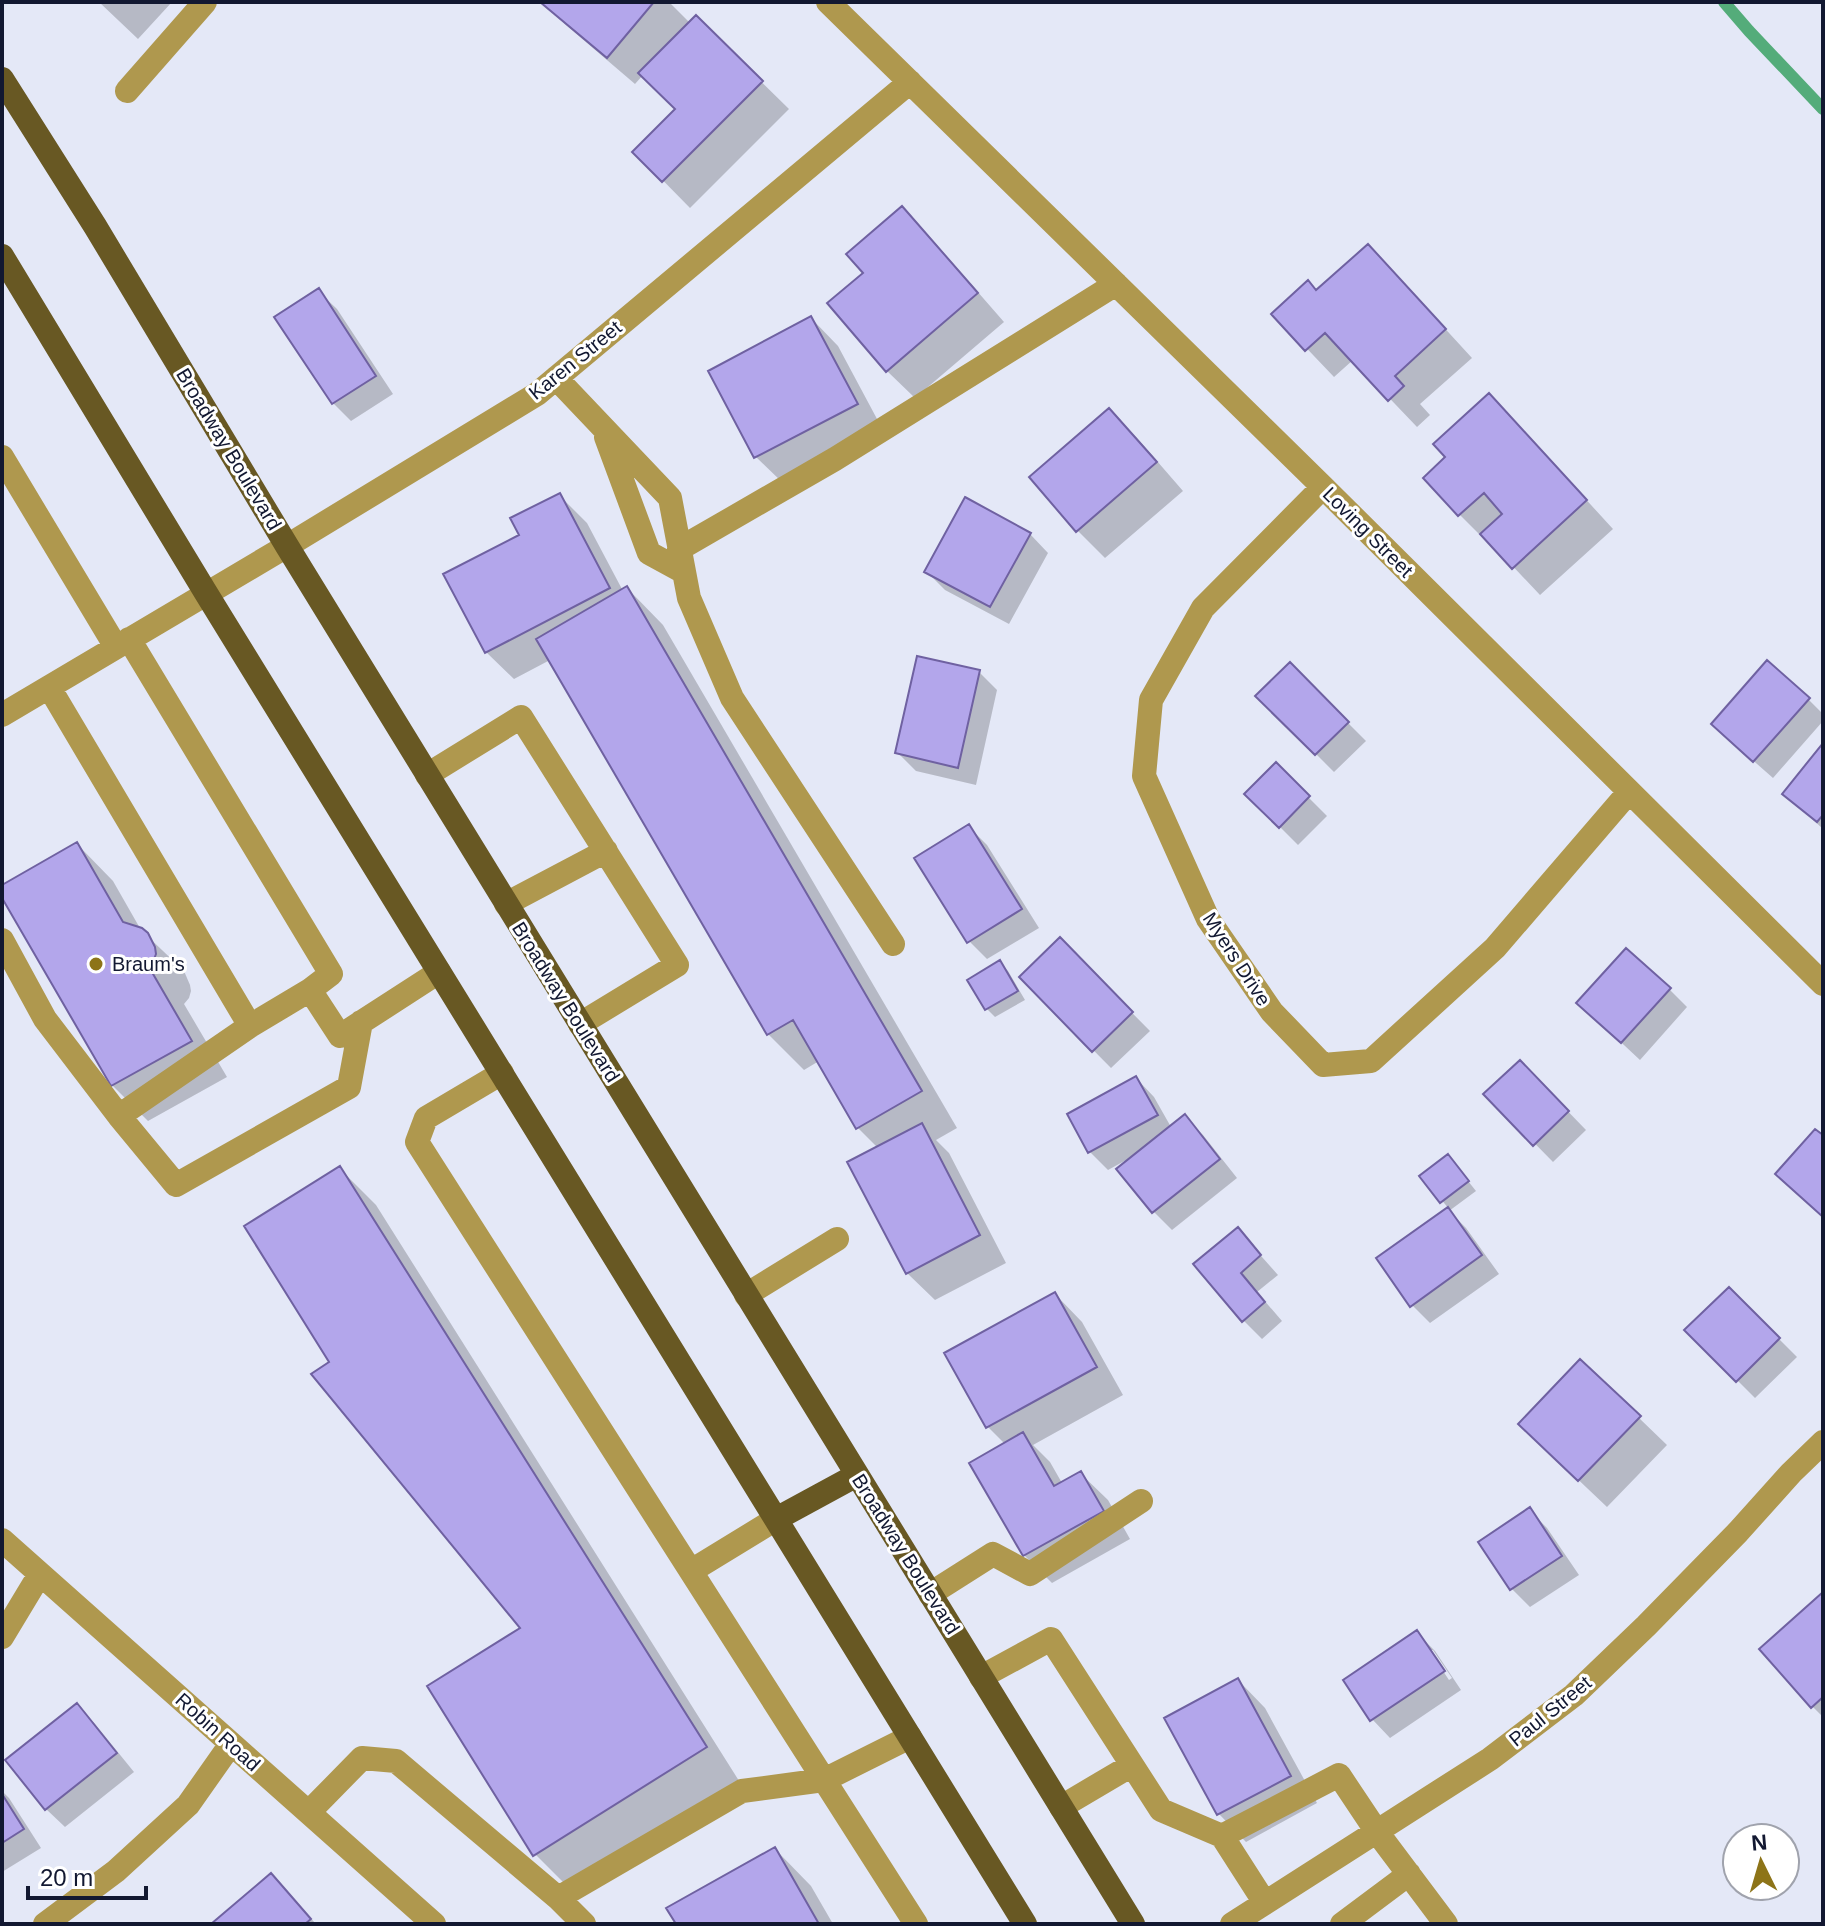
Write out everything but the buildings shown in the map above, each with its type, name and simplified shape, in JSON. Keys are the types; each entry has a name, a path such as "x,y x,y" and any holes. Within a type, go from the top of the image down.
{"main road":[{"name":"Broadway Boulevard","path":"2,79 95,226 287,546 1133,1924"},
{"path":"2,256 910,1737 1017,1922"},
{"path":"776,1519 857,1475"}],"street":[{"path":"127,91 205,2"},
{"name":"Loving Street","path":"828,2 1323,487 1823,984"},
{"name":"Karen Street","path":"2,715 537,394 910,82"},
{"path":"602,427 649,553 681,560 835,459 1116,284"},
{"path":"556,378 670,498 689,598 732,698 893,944"},
{"path":"2,457 331,974 119,1116"},
{"name":"Myers Drive","path":"1323,487 1203,608 1151,700 1144,776 1208,919 1272,1012 1323,1065 1371,1061 1495,948 1629,792"},
{"path":"49,687 250,1026"},
{"path":"427,775 521,717 677,965 580,1024"},
{"path":"506,904 606,851"},
{"path":"2,940 45,1019 176,1185 349,1087 361,1022"},
{"path":"310,990 340,1036 439,972"},
{"path":"502,1073 426,1118 417,1142 916,1924"},
{"path":"746,1295 837,1239"},
{"name":"Paul Street","path":"1249,1917 1490,1759 1574,1695 1646,1626 1823,1442"},
{"path":"930,1594 993,1554 1030,1574 1141,1501"},
{"path":"691,1571 776,1519"},
{"name":"Robin Road","path":"2,1540 434,1924"},
{"path":"2,1637 40,1574"},
{"path":"981,1677 1051,1639 1161,1810 1222,1836 1249,1917"},
{"path":"558,1898 742,1791 824,1780 910,1737"},
{"path":"45,1924 116,1871 188,1805 231,1744"},
{"path":"309,1812 362,1758 396,1761 558,1898 584,1924"},
{"path":"1061,1807 1132,1765"},
{"path":"1222,1836 1339,1775 1446,1924"},
{"path":"1342,1924 1409,1874"}],"waterway":[{"path":"1724,2 1823,109"}],"place":[{"name":"Braum's","path":"96,964"}]}
